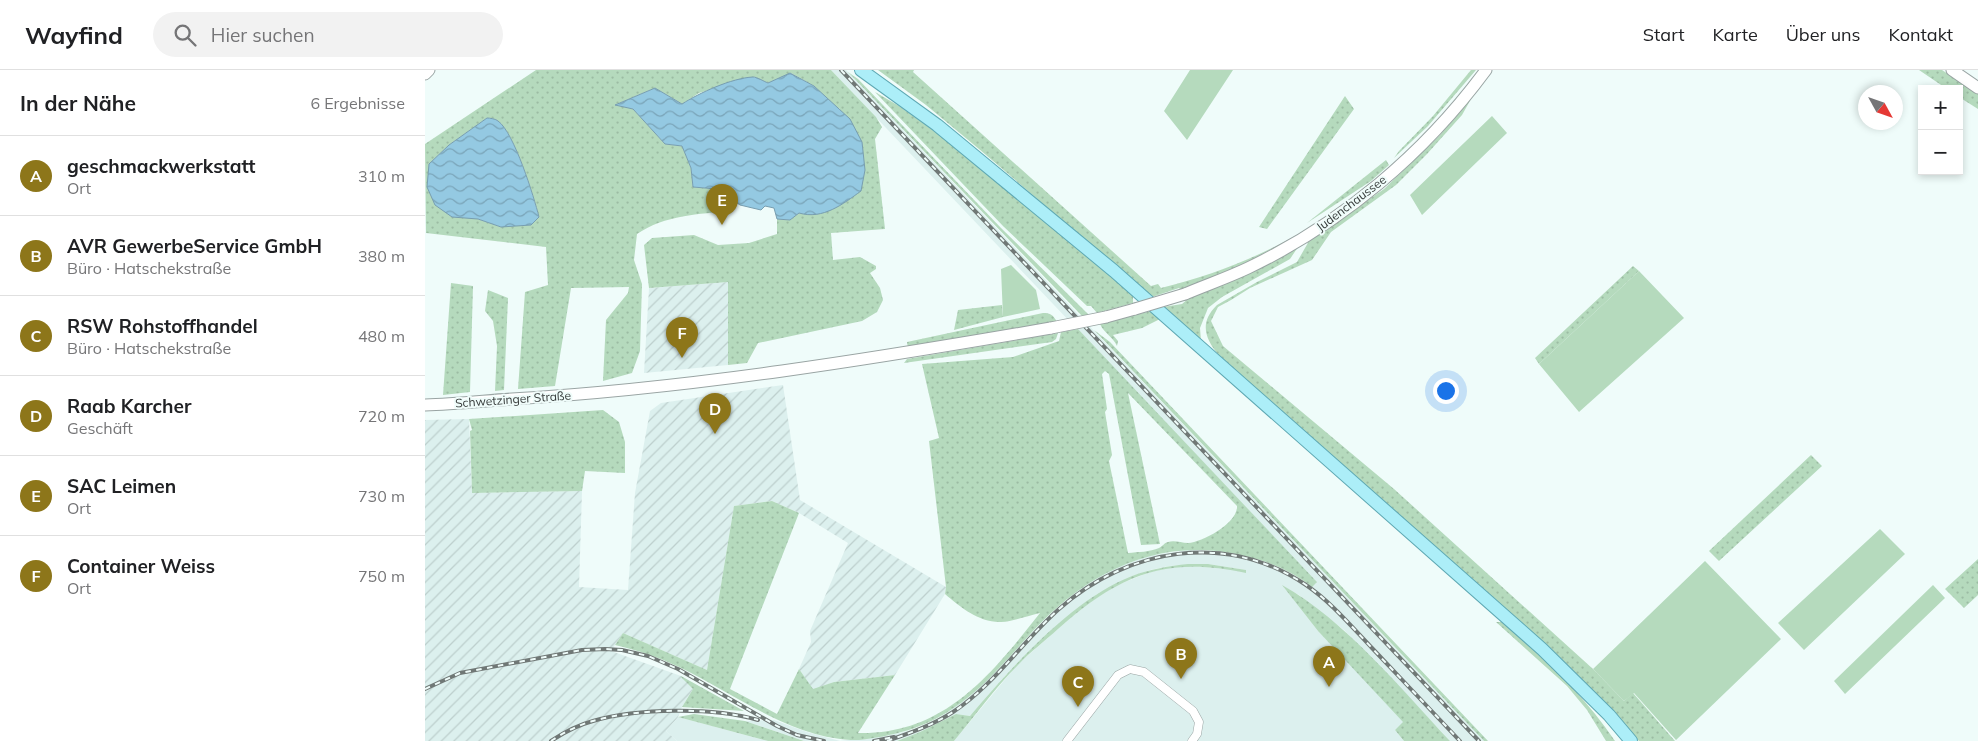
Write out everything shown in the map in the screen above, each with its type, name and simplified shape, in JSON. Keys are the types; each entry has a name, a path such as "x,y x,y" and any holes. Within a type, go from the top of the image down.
{"main road":[{"path":"425,74 429,70"},
{"path":"861,70 937,125 1114,271 1520,629 1616,723 1631,741"},
{"name":"Judenchaussee","path":"1051,328 1135,309 1185,294 1248,268 1301,239 1337,215 1405,161 1461,102 1486,70"},
{"path":"1952,70 1978,88"},
{"name":"Schwetzinger Straße","path":"425,405 601,393 723,380 841,363 1051,328"},
{"path":"1616,723 1624,741"}],"street":[{"path":"1067,741 1118,675 1130,669 1144,672 1193,711 1199,722 1197,734 1192,741"}],"shaded area":[{"path":"831,70 846,70 1484,741 1450,741 1344,630 1299,595 1283,586 1318,631 1404,722 1395,730 1404,741 954,741 1017,665 1083,607 1115,586 1150,572 1169,568 1189,566 1246,570 1208,564 1169,566 1150,570 1132,576 1097,594 1040,642 1003,678 970,716 956,714 897,741 840,741 886,736 916,729 939,718 970,696 1044,620 1073,594 1108,571 1147,556 1189,550 1230,553 1270,564 1312,586 1317,582"},
{"path":"728,282 728,365 644,373 649,288"},
{"path":"783,385 800,500 946,587 945,594 895,675 834,682 813,690 799,669 811,642 810,631 848,543 799,513 772,501 734,506 707,670 623,633 611,651 681,676 693,689 678,717 666,731 677,741 425,741 425,420 469,419 472,493 582,491 579,587 628,590 635,493 650,411 661,403"},
{"path":"678,717 768,741 677,741 666,731"},
{"path":"774,720 840,741 804,741 745,721"}],"green space":[{"path":"536,70 831,70 876,117 882,127 875,139 885,229 831,233 833,260 860,257 876,266 876,269 870,273 880,288 883,300 877,312 862,321 758,343 747,363 728,365 728,282 649,288 644,245 652,238 694,235 718,245 749,243 777,234 777,219 790,220 799,213 840,109 829,102 814,86 791,73 768,83 754,77 699,93 682,104 655,88 617,104 633,109 665,144 682,146 691,168 693,187 717,189 715,198 732,211 671,219 637,234 634,260 642,284 640,351 632,373 603,381 606,320 628,293 629,287 571,288 555,386 518,389 525,292 548,285 546,247 426,233 425,144","holes":["487,118 498,121 504,127 517,151 539,217 501,227 478,219 429,164 449,145"]},
{"path":"878,70 914,70 913,72 1151,286 1158,284 1161,288 1230,266 1279,244 1339,208 1407,157 1317,226 1235,268 1181,290 1179,288 1152,297 926,105"},
{"path":"1190,70 1233,70 1187,140 1164,111"},
{"path":"1471,70 1476,70 1428,126 1394,158 1433,116"},
{"path":"1919,70 1942,70 1978,94 1978,109 1963,100 1963,85 1941,85"},
{"path":"848,72 858,79 1001,228 1089,315 1082,316"},
{"path":"875,92 899,106 983,166 1133,296 1133,303 1097,313 1091,306 1087,306 1003,226"},
{"path":"1345,96 1354,109 1267,229 1259,227"},
{"path":"1471,99 1462,115 1427,154 1396,185 1331,232 1312,260 1250,288 1218,307 1211,321 1223,346 1394,489 1593,669 1624,701 1633,693 1675,741 1639,741 1580,679 1241,378 1217,353 1207,335 1206,325 1209,315 1217,305 1297,262 1309,241 1384,189 1439,136"},
{"path":"1492,116 1507,133 1422,215 1410,195"},
{"path":"1386,160 1389,165 1371,181 1307,223"},
{"path":"1298,247 1290,259 1222,297 1208,308 1200,328 1201,341 1163,307 1182,304 1189,298 1250,273"},
{"path":"1011,265 1036,290 1040,309 1003,317 1001,269"},
{"path":"1633,266 1639,271 1539,364 1535,358"},
{"path":"1639,271 1684,318 1579,412 1539,364"},
{"path":"451,283 473,286 470,392 443,395"},
{"path":"488,290 508,298 504,390 495,391 497,346 493,321 485,311"},
{"path":"1002,305 1003,317 954,330 958,310"},
{"path":"1151,311 1160,319 1142,328 1113,335 1118,341 1117,346 1100,324"},
{"path":"1048,313 1057,322 908,348 907,342"},
{"path":"1078,329 1317,582 1312,587 1290,573 1266,562 1242,555 1217,551 1190,550 1164,553 1139,559 1092,581 1071,596 1032,632 984,683 942,716 908,730 859,740 811,733 765,714 671,663 615,645 623,633 707,670 734,506 772,501 799,513 730,689 777,714 799,669 813,689 834,682 895,675 858,733 889,731 916,724 940,712 963,697 984,679 1040,613 1011,621 993,622 971,613 945,594 946,587 929,441 939,438 922,364 1013,357 1059,341 1061,332","holes":["1105,371 1109,374 1141,545 1160,544 1128,393 1237,506 1232,519 1219,531 1194,542 1171,541 1155,549 1128,553 1109,461 1112,455 1105,412 1107,409 1102,374"]},
{"path":"1094,330 1110,342 1488,741 1484,741"},
{"path":"1058,333 1056,339 1052,342 904,363 907,359"},
{"path":"603,410 619,422 625,442 625,473 585,471 582,491 472,493 470,431 472,430 469,419"},
{"path":"1811,455 1822,466 1719,561 1709,551"},
{"path":"1880,529 1905,554 1804,650 1778,623"},
{"path":"1978,559 1978,595 1964,608 1945,589"},
{"path":"1705,561 1781,639 1676,740 1634,693 1624,701 1593,669"},
{"path":"1188,564 1208,564 1246,570 1246,573 1217,568 1191,567 1166,569 1144,574 1122,583 1101,595 1080,611 1027,656 1001,683 954,741 897,741 956,714 970,716 1004,677 1044,637 1087,601 1109,587 1146,571"},
{"path":"1282,585 1306,600 1350,636 1450,741 1404,741 1395,730 1403,722 1318,631"},
{"path":"1933,585 1945,598 1845,694 1834,681"},
{"path":"1496,622 1504,622 1549,664 1591,708 1615,741 1606,741 1587,710 1567,686"},
{"path":"681,677 744,711 682,707 693,689"},
{"path":"694,714 745,721 804,741 768,741 678,717"}],"water":[{"path":"790,73 814,86 850,119 862,142 865,170 861,191 847,201 824,213 808,215 799,213 790,220 777,219 774,208 765,206 761,210 740,205 717,189 693,187 691,168 682,146 665,144 633,109 615,105 655,88 682,104 697,95 735,80 753,77 768,83"},
{"path":"487,118 497,120 504,127 517,151 539,217 531,225 501,227 478,219 452,217 435,205 427,187 429,164 449,145"}],"railway":[{"path":"841,70 1479,741"},
{"path":"887,741 937,721 968,701 995,676 1059,609 1086,588 1115,572 1146,560 1178,554 1211,553 1243,557 1275,568 1306,585 1341,615 1460,741"},
{"path":"425,689 460,673 582,650 622,650 648,656 678,669 777,726 797,735 824,741"},
{"path":"551,741 587,723 631,714 698,711 758,720"},
{"path":"874,741 894,737"}],"place":[{"name":"SAC Leimen","path":"722,225"},
{"name":"Container Weiss","path":"682,358"},
{"name":"Raab Karcher","path":"715,434"},
{"name":"AVR GewerbeService GmbH","path":"1181,679"},
{"name":"geschmackwerkstatt","path":"1329,687"},
{"name":"RSW Rohstoffhandel","path":"1078,707"}]}
